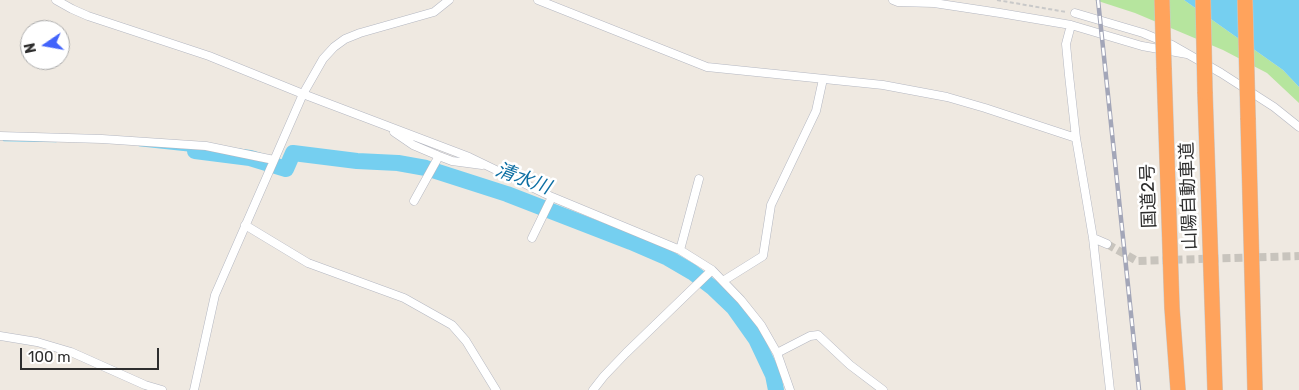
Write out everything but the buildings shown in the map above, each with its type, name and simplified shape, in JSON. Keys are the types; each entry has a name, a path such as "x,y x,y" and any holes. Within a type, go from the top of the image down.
{"highway":[{"name":"国道2号","path":"1162,0 1172,308 1178,390"},
{"name":"山陽自動車道","path":"1203,0 1215,390"},
{"path":"1245,0 1255,390"}],"street":[{"path":"56,0 88,16 209,56 388,128 415,136 488,166 552,197 680,250 723,281 761,325 777,353 790,390"},
{"path":"194,390 215,294 303,94 323,59 345,39 434,12 449,0"},
{"path":"538,0 707,67 882,85 947,97 1076,138"},
{"path":"893,0 990,11 1071,25 1142,46 1188,54"},
{"path":"1074,13 1143,33 1188,54 1274,107 1299,127"},
{"path":"1071,25 1066,44 1076,138 1092,238 1110,390"},
{"path":"723,281 763,256 771,205 816,112 823,79"},
{"path":"388,128 413,145 439,156 488,166"},
{"path":"0,136 102,139 206,146 274,160"},
{"path":"414,201 439,156"},
{"path":"680,250 699,179"},
{"path":"532,238 552,197"},
{"path":"245,225 308,263 404,298 452,325 466,341 496,390"},
{"path":"1092,238 1106,244"},
{"path":"593,390 626,353 711,272"},
{"path":"777,353 810,336 818,335 850,365 883,390"},
{"path":"0,336 37,342 71,352 145,385 162,390"}],"path":[{"path":"997,0 1074,13"}],"green space":[{"path":"1095,0 1184,0 1283,70 1299,87 1299,103 1267,73 1223,50 1135,13"}],"water":[{"path":"1184,0 1299,0 1299,87 1283,70"}],"waterway":[{"path":"4,140 56,141"},
{"path":"139,145 195,151"},
{"name":"清水川","path":"195,151 250,158 286,169 293,153 357,161 398,163 426,168 507,194 631,242 668,258 692,272 713,288 734,308 756,339 773,375 776,390"}],"tunnel":[{"path":"1107,244 1137,261 1299,256"}],"railway":[{"path":"1098,0 1139,390"}]}
